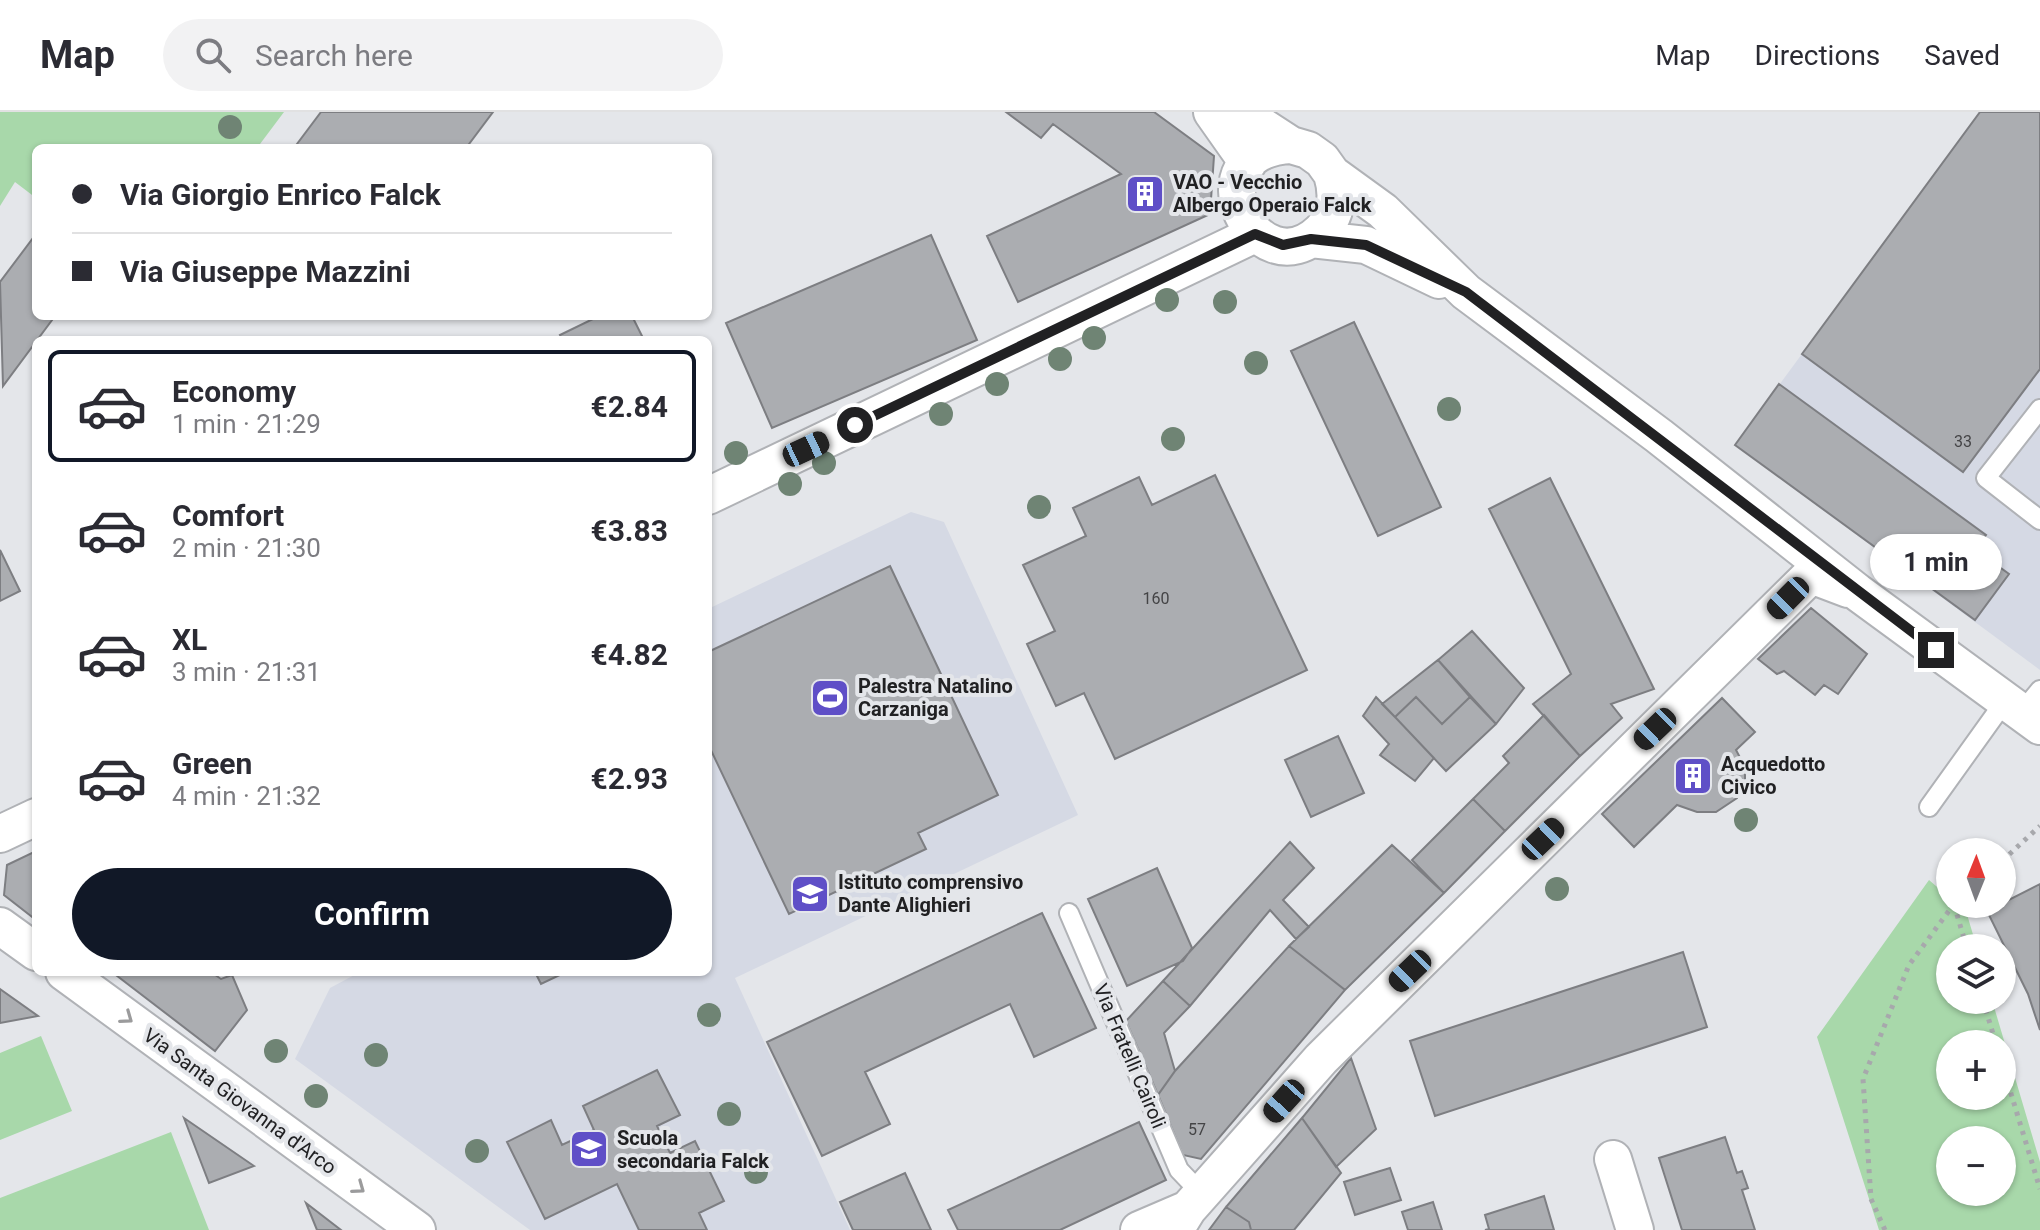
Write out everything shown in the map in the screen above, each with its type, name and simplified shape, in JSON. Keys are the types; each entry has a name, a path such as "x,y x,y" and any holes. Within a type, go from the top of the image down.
{"street":[{"path":"1212,112 1248,163"},
{"path":"1240,112 1291,145 1308,150 1322,160 1332,174 1383,211 1466,292 1659,436 1857,592 2027,707"},
{"path":"1291,145 1275,146 1248,163 1240,176 1237,200 1244,223 1255,234 1283,245 1311,239 1366,245 1466,292"},
{"path":"1311,239 1332,217 1336,203 1332,174"},
{"path":"712,494 1255,234"},
{"path":"1139,1230 1188,1211 1321,1059 1811,575 1857,592"},
{"path":"0,834 32,819"},
{"path":"0,926 32,949"},
{"name":"Via Santa Giovanna d'Arco","path":"69,976 417,1230"},
{"path":"1613,1159 1635,1230"}],"lane":[{"path":"2040,409 1986,478 2040,520"},
{"path":"1929,807 2027,707"},
{"name":"Via Fratelli Cairoli","path":"1069,913 1179,1170 1188,1211"}],"path":[{"path":"2016,848 2040,826"},
{"path":"1885,1230 1871,1199 1863,1079 1909,965 1944,918"},
{"path":"2016,1110 2040,1189"}],"shaded area":[{"path":"1980,112 2040,112 2040,670 1735,445"},
{"name":"Istituto comprensivo Dante Alighieri","path":"911,512 944,522 1078,815 735,978 850,1230 530,1230 295,1059 330,988 352,976 712,976 712,607"}],"green space":[{"path":"0,112 284,112 260,144 32,144 32,195 15,182 0,206"},
{"path":"1929,880 1936,886 1936,918 1968,918 1973,934 1936,934 1936,1014 1996,1014 2001,1030 1936,1030 1936,1110 2016,1110 2016,1081 2040,1162 2040,1230 1879,1230 1817,1037"},
{"path":"41,1036 72,1111 0,1140 0,1053"},
{"path":"171,1132 209,1230 0,1230 0,1198"}],"building":[{"path":"321,112 493,112 469,144 297,144"},
{"name":"VAO - Vecchio Albergo Operaio Falck","path":"1006,112 1154,112 1214,156 1210,214 1018,302 987,236 1121,174 1053,124 1041,138"},
{"path":"1980,112 2040,112 2040,369 1963,472 1802,354"},
{"path":"931,235 977,340 772,428 726,323"},
{"path":"32,239 32,320 52,320 40,336 32,336 32,347 3,386 0,282"},
{"path":"591,320 634,320 642,336 561,336"},
{"path":"1354,322 1441,507 1378,536 1291,351"},
{"path":"1779,384 1986,535 1975,549 2009,574 1975,620 1735,445"},
{"path":"1215,475 1307,670 1115,759 1084,693 1056,706 1027,644 1055,631 1023,565 1086,536 1073,508 1139,477 1152,505"},
{"path":"1550,478 1654,689 1611,704 1622,718 1580,756 1533,704 1571,674 1489,509"},
{"path":"0,550 20,591 0,601"},
{"name":"Palestra Natalino Carzaniga","path":"890,566 998,795 918,833 926,849 789,914 712,752 712,650"},
{"path":"1811,608 1867,654 1838,694 1824,685 1815,695 1784,671 1777,674 1758,659"},
{"path":"1472,631 1524,688 1496,724 1438,660"},
{"path":"1438,660 1470,697 1442,724 1416,697 1395,717 1382,704"},
{"path":"1376,697 1434,758 1415,781 1380,755 1389,744 1363,716"},
{"path":"1416,697 1442,724 1470,697 1496,724 1446,771 1395,717"},
{"name":"Acquedotto Civico","path":"1722,698 1755,732 1736,750 1745,767 1745,785 1737,798 1716,812 1697,812 1677,805 1634,847 1602,814"},
{"path":"1544,715 1580,756 1505,831 1473,799 1509,763 1503,756"},
{"path":"1338,736 1364,793 1311,817 1285,760"},
{"path":"1473,799 1505,831 1444,893 1412,860"},
{"path":"1290,842 1314,868 1283,900 1309,927 1296,939 1270,910 1190,1006 1163,981"},
{"path":"1392,845 1444,893 1345,990 1289,946"},
{"path":"32,853 32,917 4,895 7,865"},
{"path":"1157,868 1192,948 1183,961 1127,986 1088,899"},
{"path":"2040,884 2040,1030 2016,970 2016,934 1998,934 1990,918 2016,918 2016,896"},
{"path":"1042,913 1096,1028 1034,1057 1010,1004 865,1072 890,1124 822,1156 767,1042"},
{"path":"1289,946 1345,990 1201,1159 1183,1155 1158,1095 1175,1071"},
{"path":"1683,952 1707,1027 1435,1116 1410,1041"},
{"path":"117,976 217,976 221,979 232,976 247,1010 215,1051"},
{"path":"537,976 558,976 541,984"},
{"path":"1163,981 1190,1006 1164,1033 1175,1071 1158,1095 1126,1021"},
{"path":"0,989 38,1016 0,1023"},
{"path":"1351,1058 1376,1129 1336,1167 1302,1118"},
{"name":"Scuola secondaria Falck","path":"657,1070 680,1115 657,1126 670,1153 695,1141 724,1201 699,1213 707,1230 639,1230 617,1184 545,1219 507,1142 551,1120 562,1145 594,1130 583,1106"},
{"path":"184,1118 254,1166 209,1183"},
{"path":"1302,1118 1341,1173 1294,1230 1251,1230 1249,1222 1226,1207"},
{"path":"1139,1122 1166,1180 1060,1230 958,1230 948,1210"},
{"path":"1725,1137 1737,1173 1742,1171 1748,1188 1742,1190 1755,1230 1682,1230 1659,1158"},
{"path":"1390,1168 1401,1200 1355,1215 1344,1182"},
{"path":"905,1173 931,1230 853,1230 840,1202"},
{"path":"1544,1196 1554,1230 1485,1230 1489,1229 1485,1215"},
{"path":"1433,1202 1442,1230 1408,1230 1402,1212"},
{"path":"306,1203 341,1230 317,1230"},
{"path":"1226,1207 1249,1222 1251,1230 1209,1230"}],"place":[{"name":"VAO - Vecchio Albergo Operaio Falck","path":"1145,194"},
{"name":"Palestra Natalino Carzaniga","path":"830,698"},
{"name":"Acquedotto Civico","path":"1693,776"},
{"name":"Istituto comprensivo Dante Alighieri","path":"810,894"},
{"name":"Scuola secondaria Falck","path":"589,1149"}],"route":[{"path":"855,425 1255,234 1268,242 1283,245 1311,239 1366,245 1466,292 1936,650"}]}
